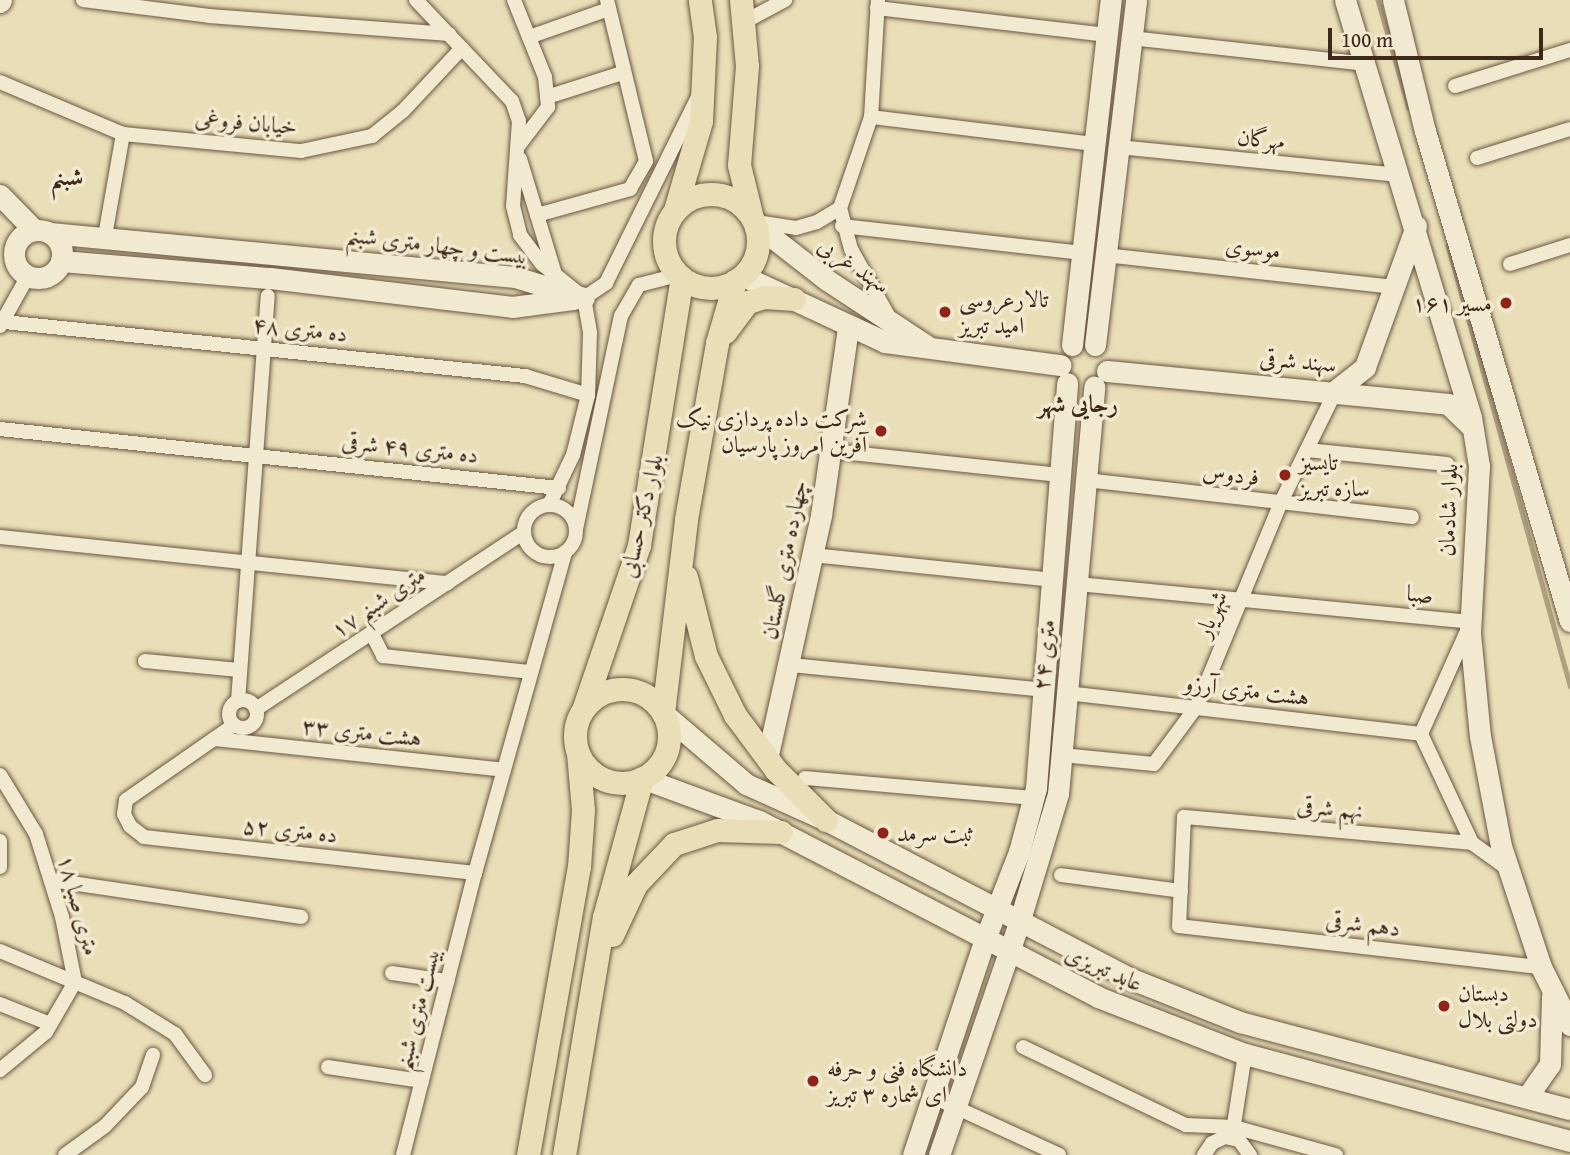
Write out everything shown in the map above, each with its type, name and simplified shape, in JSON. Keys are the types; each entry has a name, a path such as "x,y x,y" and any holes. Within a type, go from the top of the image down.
{"main road":[{"path":"700,0 703,86 696,150 664,235 669,263 680,276 708,288 739,278 757,251 754,221 739,165 747,66 743,11"},
{"path":"1072,345 1095,345 1106,357 1100,379 1076,388 1063,374 1072,345 1111,0"},
{"path":"1095,345 1136,0"},
{"name":"بلوار شادمان","path":"1345,0 1416,226 1473,430 1479,466 1471,622 1480,736 1509,870 1541,967 1570,1025"},
{"path":"1393,0 1424,131 1570,621"},
{"path":"675,210 701,195 715,194 742,205 754,221"},
{"path":"0,195 61,245 61,261 44,277 28,276 17,265 7,243 42,231"},
{"name":"سهند غربی","path":"754,221 928,346"},
{"path":"1336,390 1365,367 1416,226"},
{"name":"بیست و چهار متری شبنم","path":"42,231 515,277 584,298"},
{"path":"61,261 243,275 512,307 584,298"},
{"name":"بلوار دکتر حسابی","path":"584,707 639,545 680,276"},
{"name":"سهند غربی","path":"739,278 794,299 848,328 910,348 928,346 1063,374"},
{"name":"بلوار دکتر حسابی","path":"663,713 682,560 717,344 739,278"},
{"path":"717,344 748,302 764,297 794,299"},
{"name":"چهارده متری گلستان","path":"767,759 813,555 832,451 848,328"},
{"name":"۲۴ متری","path":"985,939 1034,798 1060,475 1063,374"},
{"name":"سهند شرقی","path":"1100,379 1336,390 1448,404 1473,430"},
{"name":"۲۴ متری","path":"1009,952 1049,829 1061,762 1086,480 1100,379"},
{"path":"682,560 701,640 720,688 767,759 826,820"},
{"path":"528,1155 579,867 583,810 575,737 584,707 603,693 626,689 647,697 663,713 668,742 659,763 642,778 628,782 598,776 578,753"},
{"name":"عابد تبریزی","path":"663,713 746,784 826,820 1129,978 1240,1022 1570,1109"},
{"path":"1038,767 1061,762"},
{"path":"564,1155 615,867 642,778"},
{"name":"عابد تبریزی","path":"642,778 719,803 780,832 1098,998 1245,1054 1570,1141"},
{"path":"594,976 624,904 662,852 700,832 780,832"},
{"path":"913,1155 985,939"},
{"path":"939,1155 1009,952"},
{"path":"1527,1097 1550,1064 1551,987"}],"street":[{"path":"83,0 209,16 449,34"},
{"path":"416,0 512,101 519,152 555,274"},
{"path":"514,0 545,77 548,107 519,152 514,188 516,224 526,244 555,274 584,298 590,333 587,395 578,440 559,488 549,505 531,513 524,532 538,554 565,552 576,530 621,316 639,285 680,276"},
{"path":"743,11 785,0"},
{"path":"529,37 608,4 622,73 646,161 630,190 537,215"},
{"path":"891,322 842,226 840,208 872,117 878,4 1107,35"},
{"path":"1131,38 1366,64"},
{"name":"خیابان فروغی","path":"0,82 122,134 301,151 372,136 403,111 462,48"},
{"path":"1455,86 1570,50"},
{"path":"547,97 622,73"},
{"path":"584,298 606,283 703,86"},
{"path":"872,117 1095,144"},
{"path":"1476,158 1570,129"},
{"path":"105,236 122,134"},
{"name":"مهرگان","path":"1118,147 1400,175"},
{"path":"754,221 796,228 817,222 840,208"},
{"path":"842,226 1082,253"},
{"path":"1510,264 1570,245"},
{"name":"موسوی","path":"1105,255 1396,287"},
{"path":"2,324 28,276"},
{"path":"233,725 229,712 238,701 268,296"},
{"name":"ده متری ۴۸","path":"2,324 265,348 525,376 587,395"},
{"name":"شهریار","path":"1061,762 1154,764 1197,706 1280,502 1336,390"},
{"name":"ده متری ۴۹ شرقی","path":"0,429 559,488"},
{"path":"1307,450 1447,464"},
{"path":"832,451 1060,475"},
{"name":"فردوس","path":"1086,480 1412,517"},
{"path":"549,505 571,514 576,530"},
{"name":"۱۷ متری شبنم","path":"257,709 524,532"},
{"path":"0,537 448,583"},
{"name":"بیست متری شبنم","path":"403,1155 475,873 565,552"},
{"path":"813,555 1052,580"},
{"name":"صبا","path":"1077,584 1471,622"},
{"path":"1471,622 1421,734 1472,843 1509,870"},
{"path":"372,634 383,656 531,672"},
{"path":"145,661 239,670"},
{"path":"790,664 1044,690"},
{"name":"هشت متری آرزو","path":"1067,693 1421,734"},
{"path":"215,739 233,725 251,726 257,709 247,700 238,701"},
{"name":"هشت متری ۳۳","path":"215,739 503,770"},
{"name":"ده متری ۵۲","path":"215,739 126,800 124,814 144,837 475,873"},
{"name":"متری صبا ۱۸","path":"0,775 36,834 51,880 75,982 50,1024 0,1070"},
{"path":"805,778 1034,798"},
{"name":"نهم شرقی","path":"1181,891 1184,817 1472,843"},
{"path":"0,841 4,859 0,867"},
{"path":"1061,875 1181,891"},
{"path":"51,880 301,918"},
{"name":"دهم شرقی","path":"1181,891 1179,926 1541,967"},
{"path":"0,951 125,1003 174,1034 205,1075"},
{"path":"392,973 447,981"},
{"path":"0,1004 50,1024"},
{"path":"1023,1047 1186,1125 1233,1132 1336,1155"},
{"path":"1233,1132 1245,1054"},
{"path":"65,1155 105,1126 142,1087 153,1055"},
{"path":"328,1068 422,1081"},
{"path":"931,1096 955,1104 1059,1155"},
{"path":"1204,1155 1218,1139 1233,1132"},
{"path":"1233,1132 1250,1155"}],"waterway":[{"path":"1378,0 1409,108"},
{"path":"1448,245 1570,686"}],"place":[{"name":"مسیر ۱۶۱","path":"1506,303"},
{"name":"تالارعروسی امید تبریز","path":"945,312"},
{"name":"شرکت داده پردازی نیک آفرین امروز پارسیان","path":"881,431"},
{"name":"تایسیز سازه تبریز","path":"1285,475"},
{"name":"ثبت سرمد","path":"883,833"},
{"name":"دبستان دولتی بلال","path":"1444,1006"},
{"name":"دانشگاه فنی و حرفه ای شماره ۳ تبریز","path":"813,1081"}],"district":[{"name":"شبنم","path":"67,177"},
{"name":"رجایی شهر","path":"1078,404"}]}
